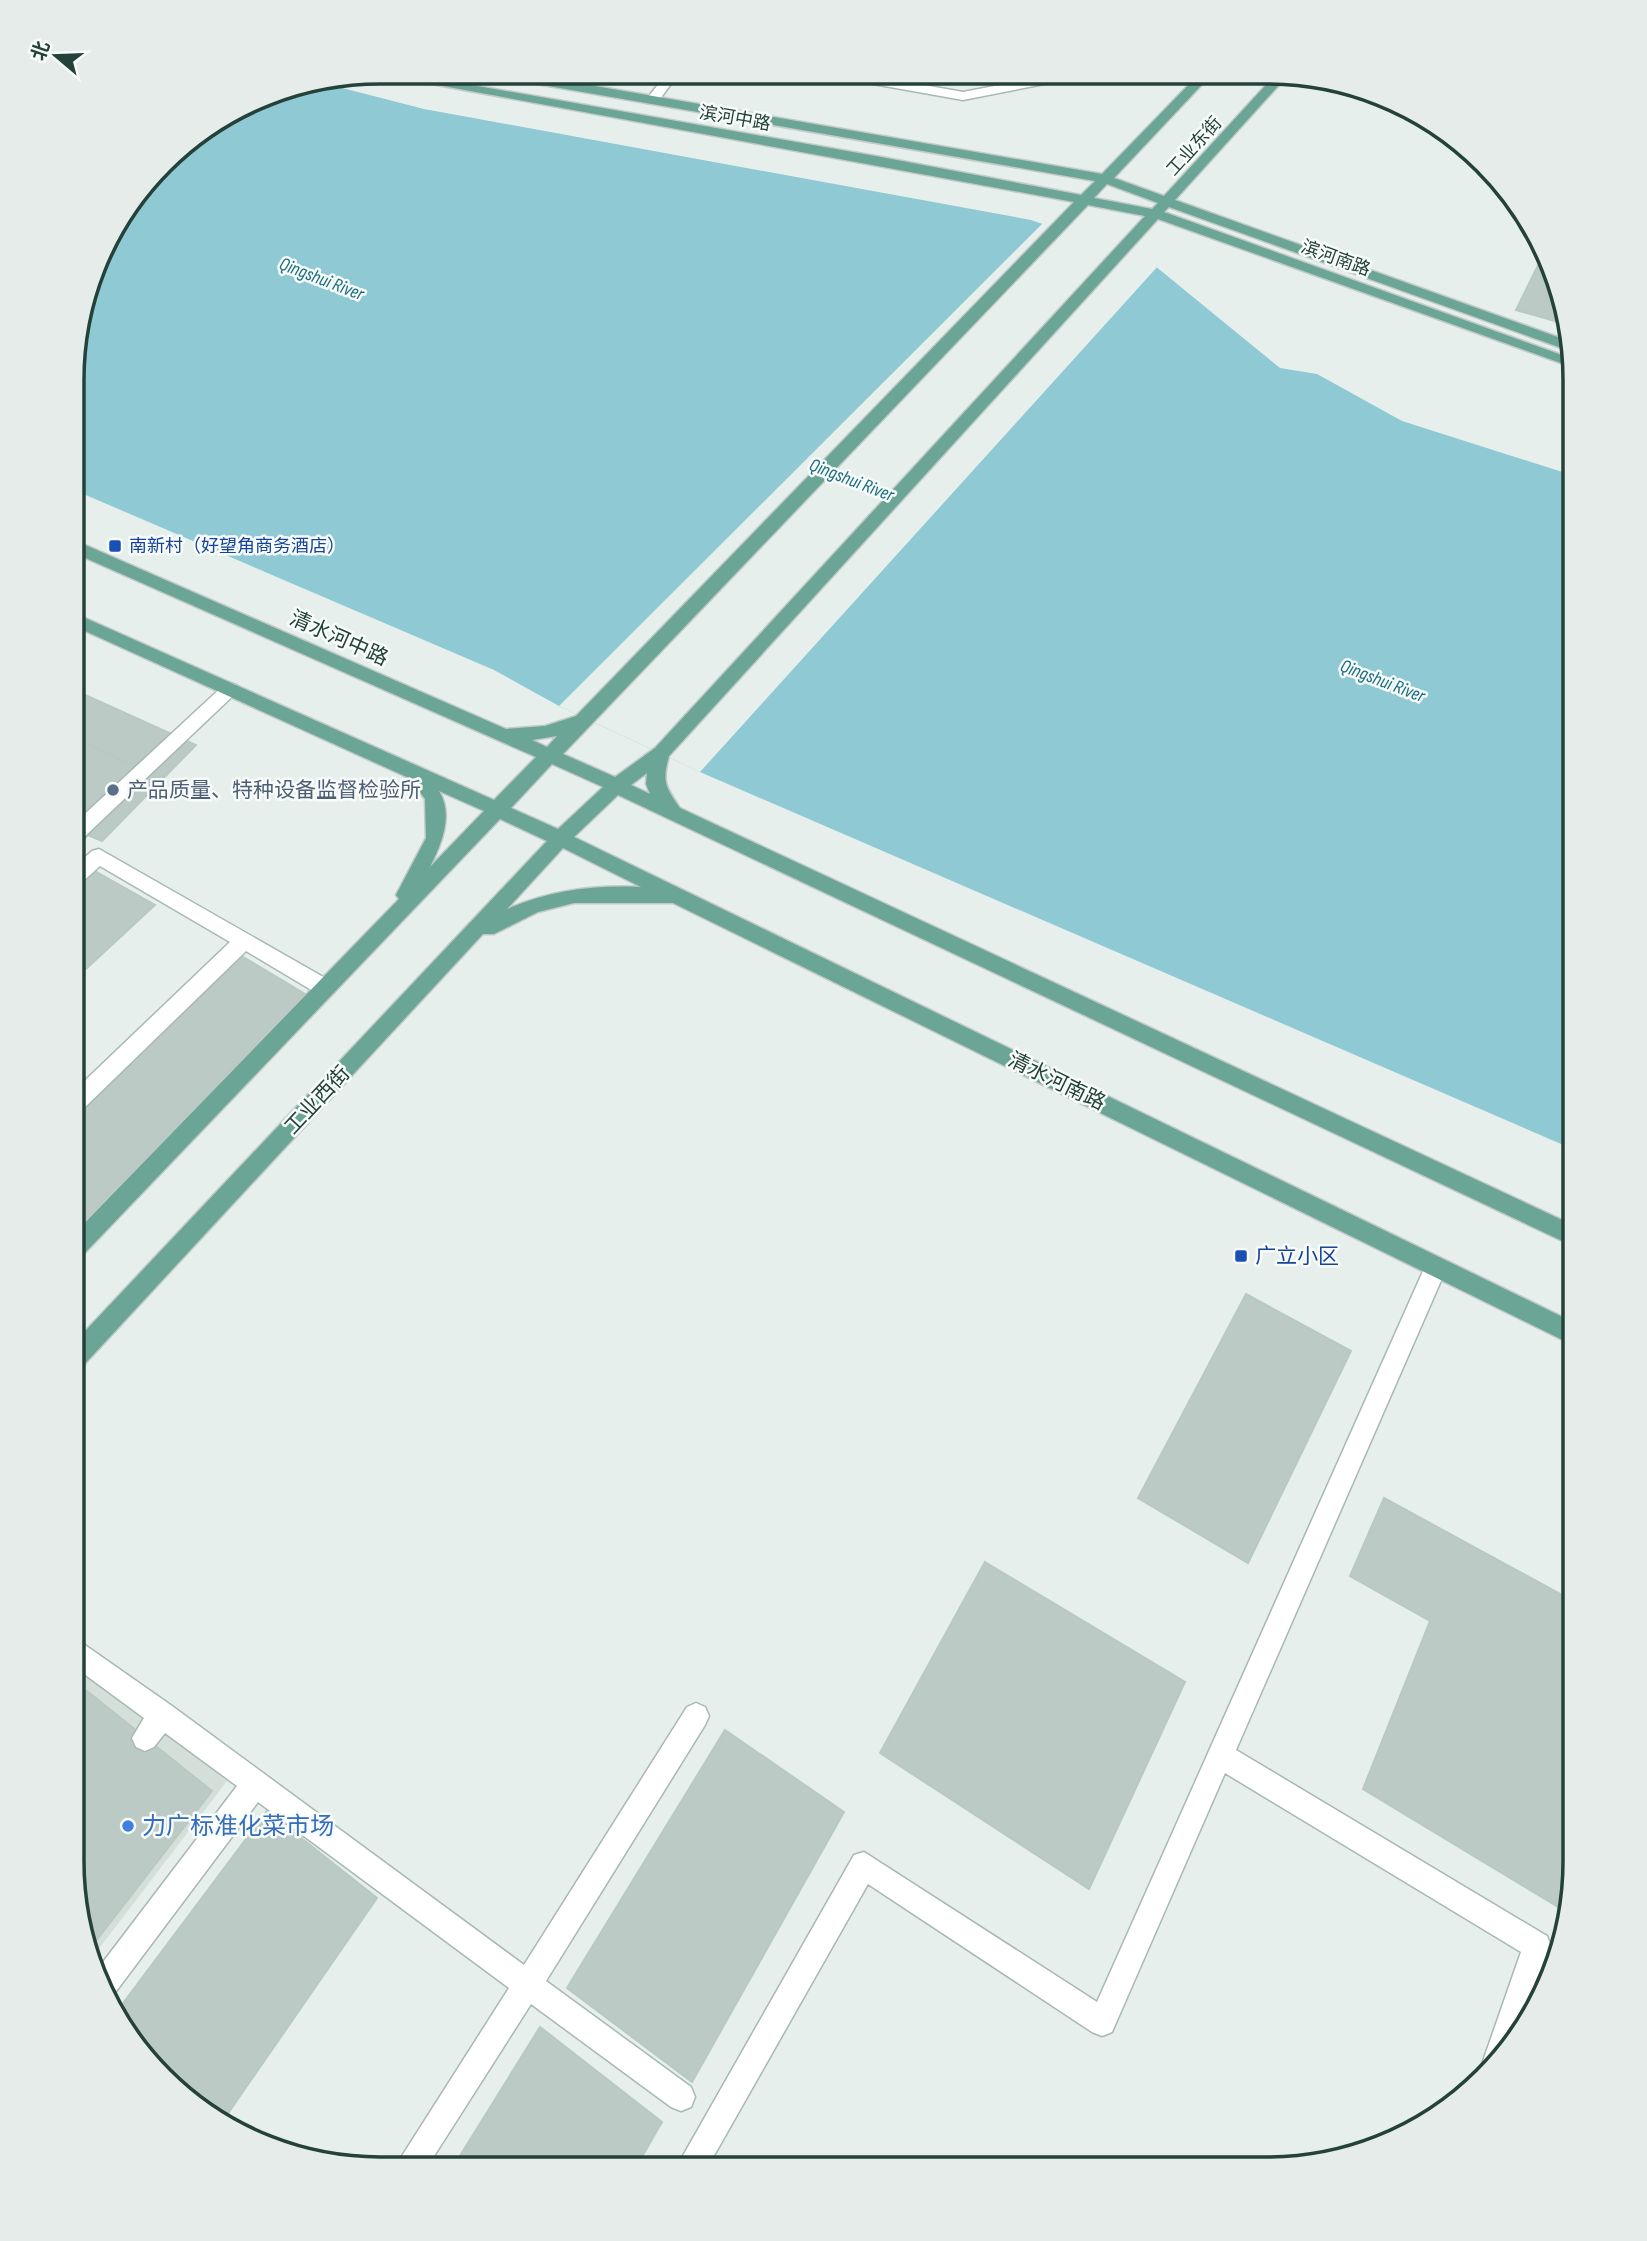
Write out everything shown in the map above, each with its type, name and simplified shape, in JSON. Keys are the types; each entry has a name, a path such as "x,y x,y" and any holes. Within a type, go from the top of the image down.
{"main road":[{"name":"滨河中路","path":"445,84 1085,199"},
{"name":"滨河中路","path":"560,84 1105,179"},
{"name":"工业东街","path":"498,810 1196,84"},
{"name":"工业东街","path":"662,753 1274,84"},
{"name":"滨河南路","path":"1105,179 1560,343"},
{"name":"滨河南路","path":"1085,199 1156,214 1562,360"},
{"name":"清水河中路","path":"84,550 616,786"},
{"path":"84,622 498,810 84,1239"},
{"path":"501,734 547,733 561,730 586,718"},
{"path":"662,753 653,779 658,794 673,813"},
{"name":"工业西街","path":"84,1348 560,839 616,786 662,753"},
{"path":"397,913 436,838 435,798 413,771"},
{"path":"616,786 1563,1231"},
{"name":"清水河南路","path":"498,810 1563,1329"},
{"path":"467,939 519,909 563,895 613,892 683,898"}],"street":[{"path":"652,100 664,84"},
{"path":"896,84 963,96 1024,84"},
{"path":"84,826 230,688"},
{"path":"84,870 99,856 325,988"},
{"path":"84,1095 243,940"},
{"path":"697,2157 864,1865 1102,2022 1436,1267"},
{"path":"84,1658 681,2097"},
{"path":"145,1738 163,1715"},
{"path":"416,2157 696,1716"},
{"path":"1220,1755 1536,1946 1505,2036"},
{"path":"109,1978 256,1783"}],"shaded area":[{"name":"力广标准化菜市场","path":"84,1668 227,1781 98,1950 87,1900 84,1861"}],"water":[{"name":"Qingshui River","path":"339,87 424,109 1031,220 1149,261 1280,368 1317,374 1402,421 1563,472 1563,1145 700,772 559,706 494,670 84,494 85,360 90,322 100,285 124,232 145,200 185,157 215,134 249,115 285,100"}],"pier":[{"path":"1045,221 1150,258 1159,265 700,772 559,706"}],"building":[{"path":"1539,264 1557,322 1516,310"},
{"name":"产品质量、特种设备监督检验所","path":"84,695 196,745 102,841 88,835 84,839"},
{"path":"84,742 136,767 84,817"},
{"path":"93,870 155,905 84,971 84,878"},
{"path":"240,955 305,994 84,1221 84,1108"},
{"path":"1246,1294 1351,1351 1248,1563 1138,1498"},
{"path":"1384,1498 1563,1595 1563,1861 1559,1907 1363,1789 1430,1621 1350,1576"},
{"path":"985,1562 1185,1682 1089,1889 880,1753"},
{"name":"力广标准化菜市场","path":"87,1691 212,1791 95,1942 87,1900 84,1861 84,1695"},
{"path":"725,1730 844,1812 692,2082 567,1988"},
{"path":"267,1811 377,1898 227,2114 185,2084 157,2056 122,2005"},
{"path":"540,2027 662,2122 642,2157 459,2157"}],"place":[{"name":"南新村（好望角商务酒店）","path":"115,546"},
{"name":"产品质量、特种设备监督检验所","path":"113,790"},
{"name":"广立小区","path":"1241,1256"},
{"name":"力广标准化菜市场","path":"128,1826"}]}
